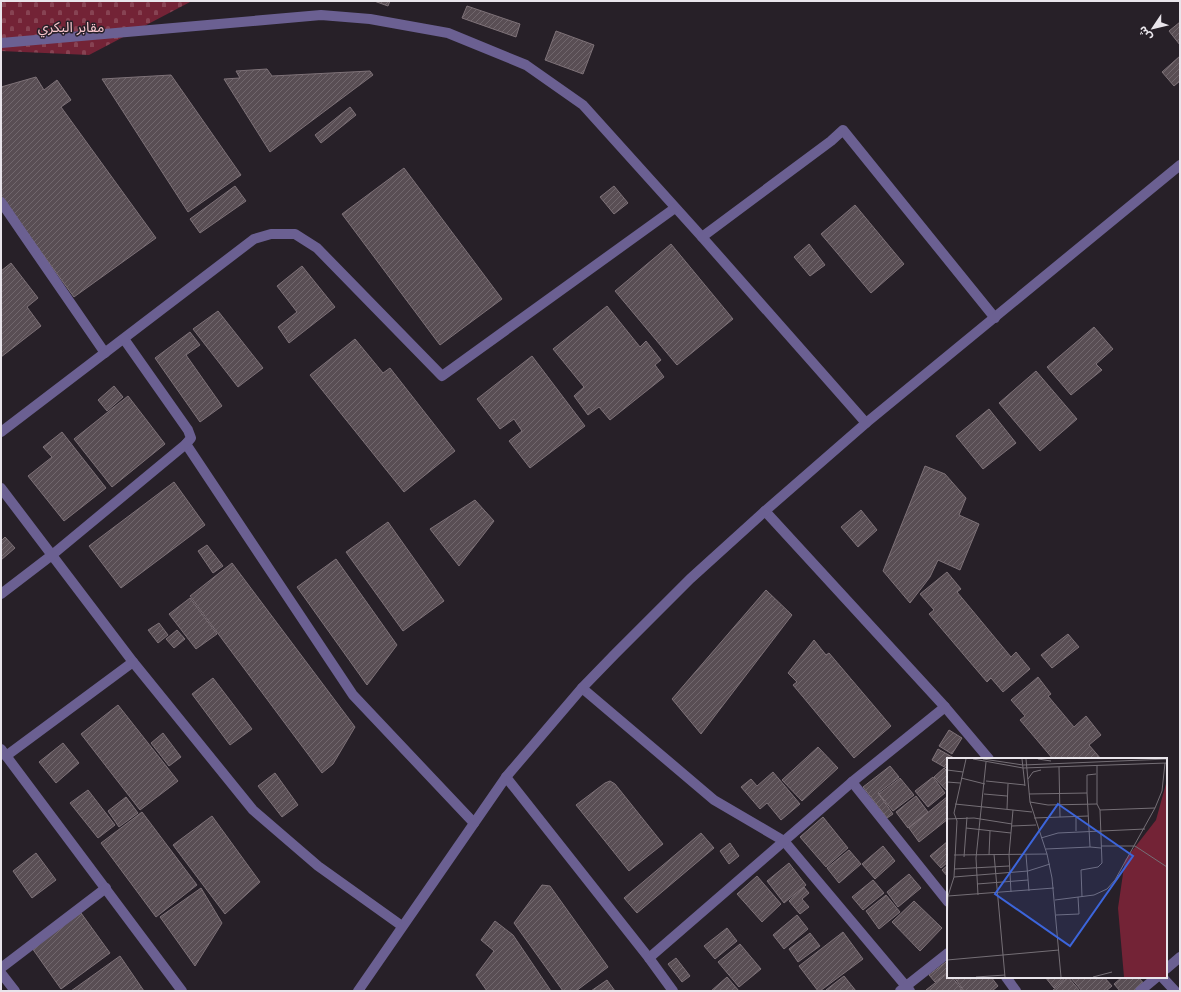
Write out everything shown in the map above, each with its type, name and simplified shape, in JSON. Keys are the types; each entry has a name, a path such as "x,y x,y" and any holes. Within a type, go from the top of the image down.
{"street":[{"path":"1,43 321,15 370,19 448,33 526,65 583,105 866,423"},
{"path":"702,237 831,141 843,130 995,318"},
{"path":"358,991 506,777 582,688 690,579 866,423 1180,165"},
{"path":"1,202 106,352"},
{"path":"1,432 254,239 271,234 295,234 317,248 442,376 675,208"},
{"path":"1,594 52,555 186,444 191,438 188,430 124,339"},
{"path":"186,444 353,695 474,823"},
{"path":"1,488 133,662 253,810 318,866 402,926"},
{"path":"765,511 945,707 988,758"},
{"path":"133,662 4,753 182,991"},
{"path":"582,688 714,800 784,841 905,989 947,954"},
{"path":"649,958 852,782 945,707"},
{"path":"506,777 649,958 673,991"},
{"path":"852,782 947,901"},
{"path":"1,968 106,888"},
{"path":"1167,968 1180,957"},
{"path":"1,973 15,991"},
{"path":"1007,978 1016,991"},
{"path":"1140,991 1156,978"},
{"path":"1163,978 1175,991"}],"green space":[{"name":"مقابر البكري","path":"1,1 192,1 89,55 1,51"}],"building":[{"path":"374,1 390,1 388,6"},
{"path":"467,6 520,24 516,37 462,18"},
{"path":"1180,22 1180,45 1169,31"},
{"path":"556,31 594,45 583,74 545,60"},
{"path":"1180,56 1180,81 1174,86 1162,72"},
{"path":"267,69 272,76 370,71 373,75 270,152 224,79 240,78 236,71"},
{"path":"171,75 241,175 188,212 102,79"},
{"path":"36,77 44,90 57,80 71,100 61,107 156,238 74,297 1,197 1,87"},
{"path":"350,107 356,115 321,143 315,135"},
{"path":"404,168 502,299 440,345 342,214"},
{"path":"235,186 246,201 200,233 190,219"},
{"path":"614,186 628,203 614,214 600,197"},
{"path":"855,205 904,264 871,293 821,234"},
{"path":"671,244 733,319 677,365 615,291"},
{"path":"809,244 825,265 810,276 794,257"},
{"path":"11,263 38,298 27,307 41,326 1,357 1,271"},
{"path":"302,266 335,307 289,343 278,327 297,312 277,286"},
{"path":"607,306 640,347 646,341 661,360 655,365 664,377 610,420 599,407 588,415 574,396 584,387 553,349"},
{"path":"218,311 263,368 238,387 193,329"},
{"path":"1094,327 1113,349 1096,364 1102,370 1071,395 1047,367"},
{"path":"190,332 200,345 186,355 222,406 200,422 155,358"},
{"path":"355,339 383,373 390,368 455,451 404,492 310,375"},
{"path":"532,356 585,426 530,468 509,441 522,431 514,419 500,429 477,399"},
{"path":"1036,371 1077,419 1040,451 999,403"},
{"path":"114,386 123,397 107,411 98,400"},
{"path":"128,396 165,444 112,487 74,439"},
{"path":"989,409 1016,443 983,469 956,436"},
{"path":"62,432 106,488 64,521 28,476 52,457 43,447"},
{"path":"925,466 945,474 966,498 959,515 979,524 960,570 938,560 930,577 910,603 883,571"},
{"path":"174,482 205,525 121,588 89,546"},
{"path":"475,500 494,521 459,566 430,529"},
{"path":"861,510 877,530 858,547 841,527"},
{"path":"388,522 444,601 403,631 346,552"},
{"path":"5,537 15,548 1,560 1,541"},
{"path":"207,545 223,566 213,573 198,551"},
{"path":"336,559 397,645 367,685 297,587"},
{"path":"232,563 355,727 333,764 322,773 190,596"},
{"path":"947,572 961,589 957,592 1011,657 1016,652 1030,669 1003,692 991,678 987,682 929,614 934,610 920,594"},
{"path":"766,590 792,615 701,734 672,699"},
{"path":"190,598 217,634 196,649 169,614"},
{"path":"159,623 168,635 158,643 148,630"},
{"path":"177,630 185,639 174,648 166,639"},
{"path":"1068,634 1079,647 1052,668 1041,655"},
{"path":"814,640 826,655 829,653 891,726 854,758 793,685 797,682 788,673"},
{"path":"1038,677 1051,694 1048,696 1074,727 1086,716 1101,735 1089,745 1100,758 1052,758 1020,720 1025,716 1011,700"},
{"path":"213,678 252,729 230,745 192,694"},
{"path":"118,705 178,781 140,810 81,734"},
{"path":"949,730 962,738 952,754 939,746"},
{"path":"163,733 181,757 169,766 151,743"},
{"path":"63,743 79,763 56,783 39,762"},
{"path":"818,747 838,768 802,801 782,780"},
{"path":"938,749 954,758 947,758 947,768 932,760"},
{"path":"890,766 899,777 878,793 893,814 887,818 863,787"},
{"path":"944,768 947,771 946,790 934,777"},
{"path":"773,772 800,804 781,820 767,803 760,809 741,787 751,779 757,786"},
{"path":"275,773 298,805 282,817 258,786"},
{"path":"933,777 945,793 928,807 915,791"},
{"path":"900,778 914,795 893,811 879,794"},
{"path":"610,781 615,784 663,844 629,871 576,805 605,783"},
{"path":"88,790 115,825 98,838 70,803"},
{"path":"916,796 928,812 908,828 896,812"},
{"path":"126,797 138,813 119,827 108,811"},
{"path":"947,797 947,820 919,842 909,828"},
{"path":"142,812 197,885 156,917 101,843"},
{"path":"212,816 260,882 225,914 173,845"},
{"path":"823,817 848,848 826,867 800,837"},
{"path":"701,833 714,848 637,913 624,898"},
{"path":"947,842 947,863 941,868 930,856"},
{"path":"730,843 739,856 729,864 720,851"},
{"path":"883,846 895,861 875,879 862,864"},
{"path":"849,850 861,864 839,883 827,868"},
{"path":"36,853 56,880 32,898 13,871"},
{"path":"789,863 806,885 784,903 767,881"},
{"path":"947,866 947,876 942,870"},
{"path":"909,874 921,888 898,907 887,892"},
{"path":"757,876 781,904 762,922 737,894"},
{"path":"873,880 884,893 863,910 852,897"},
{"path":"542,885 550,886 608,967 576,991 563,991 514,923"},
{"path":"804,887 809,893 802,899 809,907 800,914 789,901"},
{"path":"201,888 222,923 195,966 160,917"},
{"path":"886,895 900,912 879,929 866,911"},
{"path":"914,901 942,928 920,951 892,922"},
{"path":"81,913 110,953 61,989 32,948"},
{"path":"797,915 808,929 784,949 773,935"},
{"path":"495,921 513,935 551,991 487,991 476,975 494,951 481,940"},
{"path":"727,928 737,941 715,959 704,946"},
{"path":"843,932 863,959 818,991 799,966"},
{"path":"810,933 820,946 798,962 789,949"},
{"path":"740,944 761,969 739,987 718,962"},
{"path":"120,956 144,991 71,991"},
{"path":"676,958 690,976 682,982 668,964"},
{"path":"946,962 947,973 935,982 929,975"},
{"path":"947,974 947,978 953,978 963,991 926,991"},
{"path":"844,976 856,991 826,991 826,990"},
{"path":"727,977 739,991 711,991"},
{"path":"955,978 992,978 998,986 992,991 964,991"},
{"path":"1046,978 1065,978 1054,988"},
{"path":"1067,978 1069,978 1080,991 1052,991"},
{"path":"1071,978 1105,978 1112,986 1106,991 1082,991"},
{"path":"1121,978 1139,978 1148,988 1145,991 1120,991 1114,984"},
{"path":"607,980 615,991 591,991"}]}
